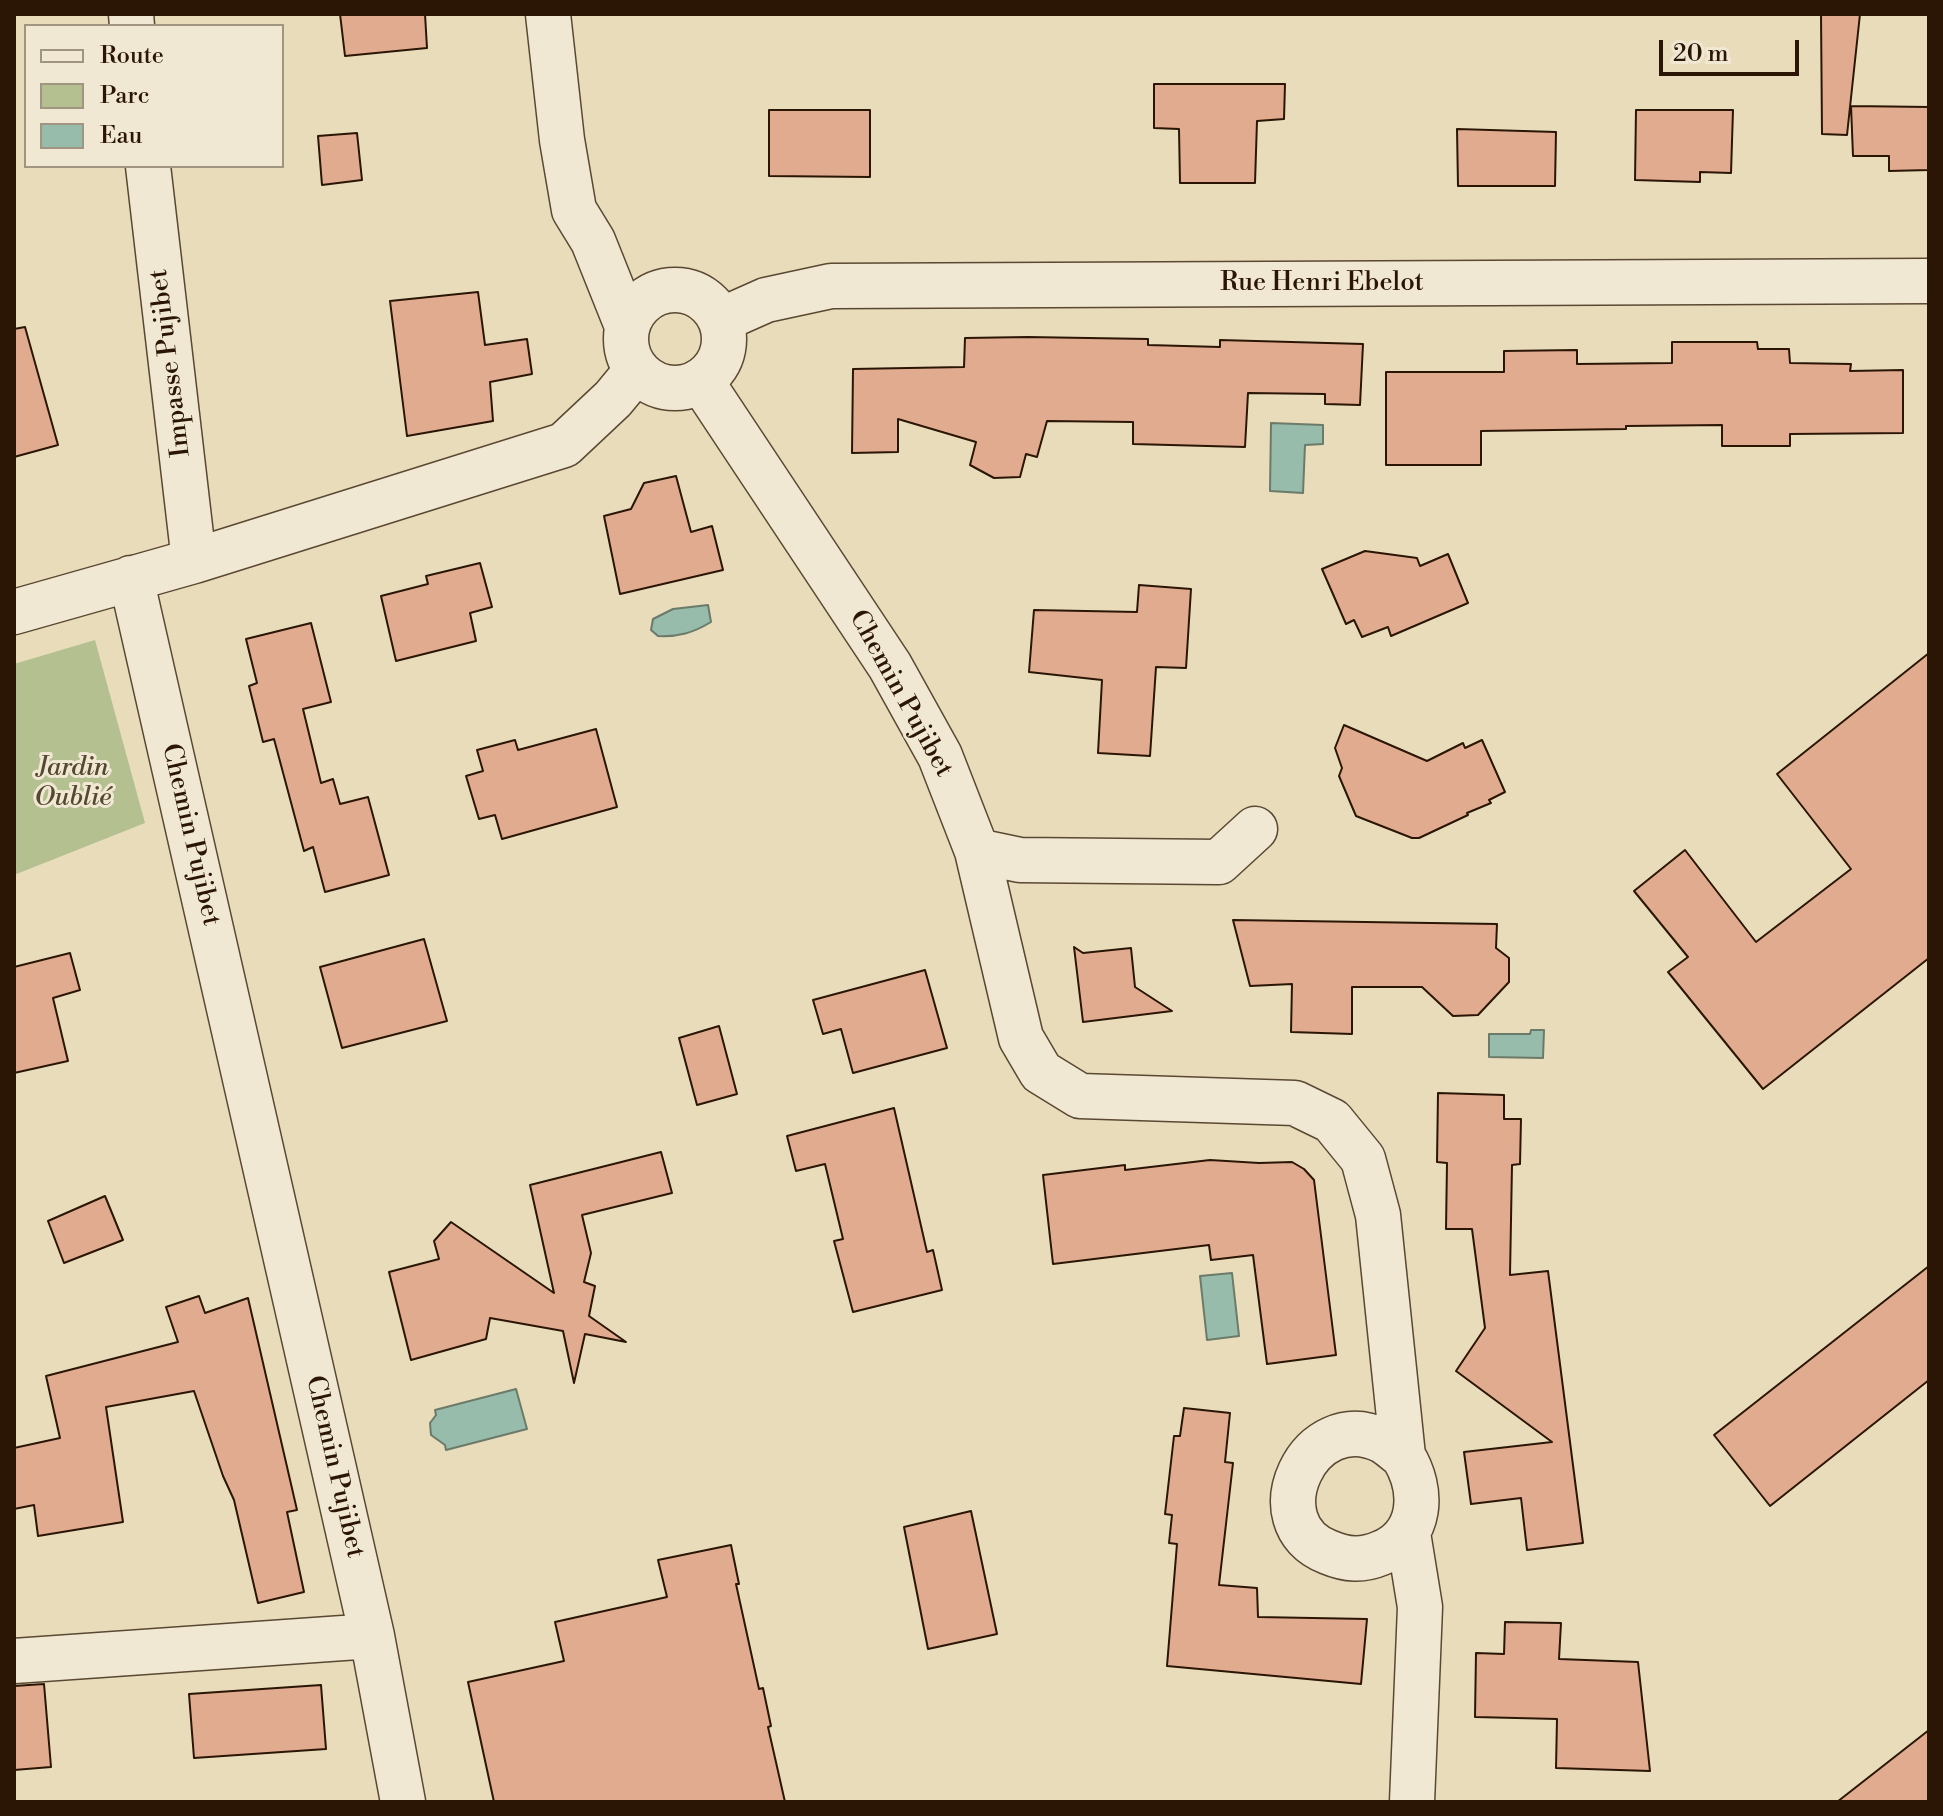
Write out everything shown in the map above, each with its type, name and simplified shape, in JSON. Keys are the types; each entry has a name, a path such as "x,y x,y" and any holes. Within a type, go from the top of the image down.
{"street":[{"path":"548,14 562,140 574,210 593,241 627,326 627,349 637,370 647,380 660,386 688,387 701,381 716,367 724,350 721,320 708,301 690,291 665,290 641,302 627,326"},
{"name":"Impasse Pujibet","path":"148,168 194,561"},
{"path":"593,241 678,289"},
{"name":"Rue Henri Ebelot","path":"721,320 766,300 831,286 1929,281"},
{"path":"14,612 194,561 564,445 613,399 637,370"},
{"name":"Chemin Pujibet","path":"701,381 890,666 940,756 977,851 1021,1038 1041,1072 1080,1096 1295,1103 1332,1121 1363,1159 1378,1215 1403,1456"},
{"name":"Chemin Pujibet","path":"131,578 372,1636 403,1802"},
{"path":"977,851 1020,860 1219,862 1255,829"},
{"path":"1361,1435 1384,1441 1403,1456 1414,1474 1418,1494 1416,1515 1408,1533 1390,1550 1368,1559 1344,1559 1322,1550 1304,1534 1295,1513 1293,1489 1301,1467 1316,1448 1337,1437 1361,1435"},
{"path":"1408,1533 1420,1607 1412,1802"},
{"path":"14,1661 372,1636"}],"green space":[{"name":"Jardin Oublié","path":"95,640 145,823 14,875 14,664"}],"water":[{"path":"1271,423 1323,425 1323,444 1305,445 1303,493 1270,491"},
{"path":"708,605 711,622 698,629 665,636 658,636 651,630 653,619 673,609"},
{"path":"1531,1030 1544,1030 1543,1058 1489,1057 1489,1034 1530,1034"},
{"path":"1232,1273 1239,1336 1207,1340 1200,1276"},
{"path":"516,1389 527,1429 446,1450 445,1445 431,1435 430,1423 436,1415 435,1410"}],"building":[{"path":"340,14 425,14 427,48 345,56"},
{"path":"1821,14 1860,14 1847,135 1822,134"},
{"path":"1154,84 1285,84 1284,119 1257,121 1255,183 1180,183 1179,129 1154,128"},
{"path":"1851,106 1929,107 1929,170 1889,171 1889,156 1853,156"},
{"path":"769,110 870,110 870,177 769,176"},
{"path":"1636,110 1733,110 1731,173 1700,172 1700,182 1635,180"},
{"path":"1457,129 1556,132 1555,186 1458,186"},
{"path":"357,133 362,180 322,185 318,136"},
{"path":"478,292 485,345 527,339 532,374 490,382 493,421 407,436 390,301"},
{"path":"25,327 58,445 14,457 14,329"},
{"path":"965,338 1148,339 1148,345 1220,347 1220,340 1363,344 1360,405 1325,404 1325,394 1248,393 1245,447 1133,444 1133,422 1047,421 1037,457 1026,454 1020,477 994,478 970,465 976,442 898,419 898,452 852,453 853,369 964,367"},
{"path":"1672,342 1757,342 1758,349 1789,349 1790,363 1851,364 1850,371 1903,370 1903,433 1790,434 1790,446 1722,446 1722,425 1481,431 1481,465 1386,465 1386,372 1504,372 1504,351 1577,350 1577,364 1672,363"},
{"path":"676,476 691,532 712,526 723,570 620,594 604,516 631,509 644,483"},
{"path":"1365,551 1417,558 1420,566 1448,554 1468,603 1391,636 1388,627 1362,637 1354,620 1346,624 1322,569"},
{"path":"480,563 492,607 470,613 476,641 396,661 381,596 428,584 426,576"},
{"path":"1139,585 1191,589 1186,668 1156,667 1150,756 1098,753 1102,680 1029,672 1034,610 1137,612"},
{"path":"311,623 331,702 303,709 321,783 333,779 340,804 368,797 389,875 325,892 313,847 304,851 274,739 263,742 249,686 257,683 246,639"},
{"path":"1929,653 1929,958 1763,1089 1668,972 1688,957 1634,891 1685,850 1756,942 1851,869 1777,774"},
{"path":"1344,725 1427,761 1463,743 1465,748 1482,740 1505,792 1489,800 1491,803 1419,838 1356,816 1339,776 1342,768 1335,748"},
{"path":"596,729 617,807 502,839 495,815 479,819 466,776 483,771 477,750 515,740 518,750"},
{"path":"1233,920 1497,924 1496,948 1509,958 1509,982 1478,1015 1453,1016 1422,987 1352,987 1352,1034 1291,1032 1292,984 1250,986"},
{"path":"424,939 447,1021 342,1048 320,967"},
{"path":"1074,947 1083,953 1131,948 1135,987 1172,1011 1083,1022"},
{"path":"70,953 80,990 53,998 68,1061 14,1073 14,967"},
{"path":"925,970 947,1048 853,1073 841,1029 823,1034 813,1000"},
{"path":"719,1026 737,1094 697,1105 679,1038"},
{"path":"1438,1093 1504,1095 1504,1119 1521,1119 1520,1164 1512,1165 1510,1275 1548,1271 1583,1543 1527,1550 1521,1498 1471,1504 1464,1452 1552,1442 1456,1371 1485,1328 1472,1229 1446,1229 1447,1163 1437,1162"},
{"path":"894,1108 927,1252 933,1250 942,1290 853,1312 834,1241 843,1239 825,1164 796,1171 787,1136"},
{"path":"661,1152 672,1193 582,1215 591,1253 584,1282 595,1286 589,1316 626,1342 585,1334 574,1383 563,1331 490,1318 486,1339 411,1360 389,1272 439,1259 434,1241 451,1222 554,1293 530,1185"},
{"path":"1210,1160 1292,1162 1314,1180 1336,1355 1267,1364 1253,1255 1211,1260 1209,1245 1053,1264 1043,1175 1125,1165 1125,1170"},
{"path":"105,1196 123,1240 64,1263 48,1221"},
{"path":"1929,1266 1929,1380 1770,1506 1714,1435"},
{"path":"199,1296 205,1313 248,1298 297,1510 287,1512 304,1592 258,1603 234,1500 194,1391 106,1407 123,1522 38,1536 34,1505 14,1509 14,1448 60,1438 46,1376 178,1342 166,1307"},
{"path":"1184,1408 1230,1413 1225,1462 1233,1463 1219,1585 1257,1588 1258,1617 1367,1619 1361,1684 1167,1666 1177,1544 1169,1543 1172,1515 1165,1514 1174,1436 1180,1436"},
{"path":"971,1511 997,1634 928,1649 904,1527"},
{"path":"731,1545 739,1584 736,1584 759,1689 763,1688 771,1726 768,1727 785,1802 494,1802 468,1682 564,1661 555,1622 667,1597 658,1560"},
{"path":"1505,1622 1561,1623 1559,1659 1638,1662 1650,1771 1556,1768 1557,1719 1475,1717 1476,1653 1504,1654"},
{"path":"44,1684 51,1767 14,1770 14,1686"},
{"path":"321,1685 326,1749 194,1758 189,1694"},
{"path":"1929,1730 1929,1802 1837,1802"}]}
